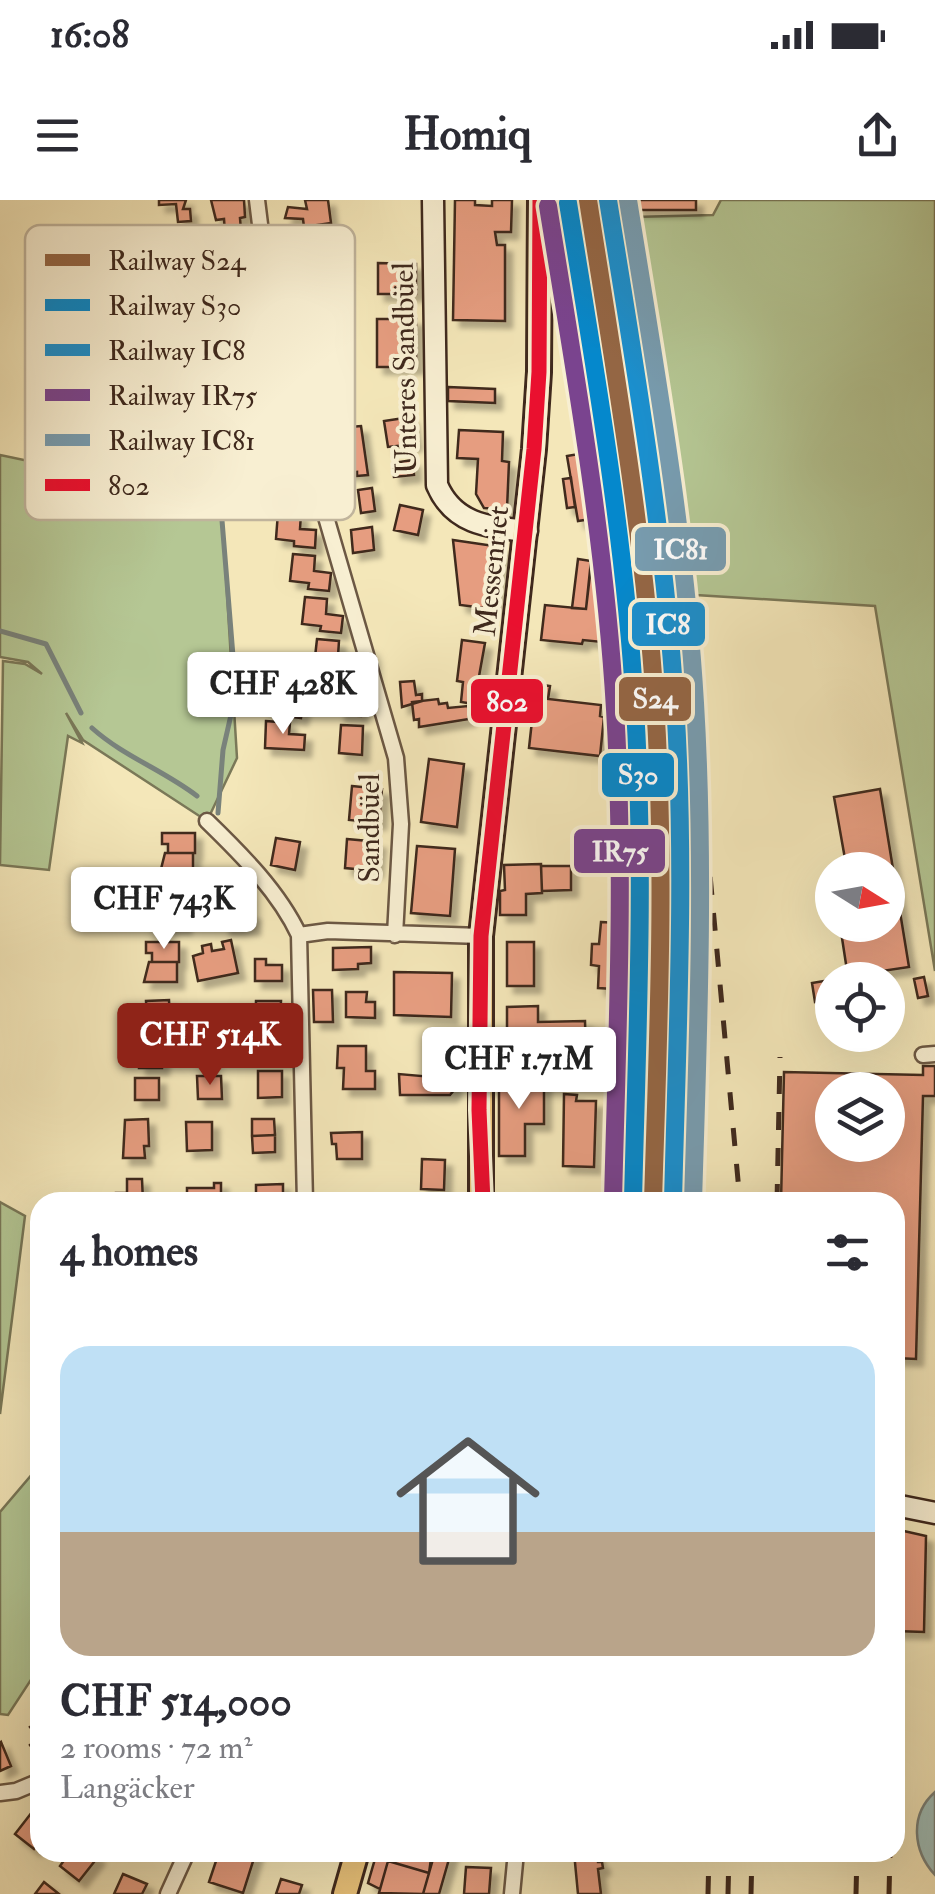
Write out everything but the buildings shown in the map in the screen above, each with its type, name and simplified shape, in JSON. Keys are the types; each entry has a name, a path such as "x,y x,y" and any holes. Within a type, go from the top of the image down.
{"main road":[{"name":"Messenriet","path":"482,1192 480,936 527,532 539,372 540,200"},
{"path":"345,1894 354,1862"}],"street":[{"name":"Sandbüel","path":"257,200 260,225"},
{"name":"Unteres Sandbüel","path":"433,200 437,486 455,514 471,522 527,532"},
{"name":"Sandbüel","path":"327,520 396,758 401,824 395,935"},
{"path":"208,821 260,878 299,935 304,1192"},
{"path":"299,935 328,931 480,936"},
{"path":"905,1507 935,1513"},
{"path":"0,1792 30,1784"},
{"path":"168,1894 182,1862"},
{"path":"512,1894 515,1862"}],"green space":[{"path":"721,200 935,200 935,971 875,606 696,595 634,217 713,215"},
{"path":"0,455 25,460 25,520 223,520 237,758 207,821 83,740 66,713 82,743 68,736 49,870 0,865 3,661 25,664 42,674 28,662 0,657"},
{"path":"0,1202 25,1216 0,1414"},
{"path":"30,1477 30,1681 8,1715 0,1714 0,1512"}],"water":[{"path":"935,1792 935,1875 922,1855 917,1833 921,1811"}],"waterway":[{"path":"218,813 223,750 236,693 222,520"},
{"path":"0,631 46,644 81,713"},
{"path":"92,728 197,796"}],"railway":[{"path":"616,200 688,635 739,1192"},
{"path":"777,1192 780,1057"},
{"path":"708,1894 709,1862"},
{"path":"728,1894 729,1862"},
{"path":"751,1894 752,1862"},
{"path":"856,1894 857,1862"},
{"path":"889,1894 890,1862"}],"rail line":[{"name":"S24","path":"588,200 636,514 655,703 661,890 653,1192"},
{"name":"IC8","path":"608,200 656,514 675,703 680,890 673,1192"},
{"name":"IC81","path":"628,200 677,514 695,703 700,890 693,1192"},
{"name":"S30","path":"568,203 617,518 635,708 640,893 633,1192"},
{"name":"IR75","path":"548,206 597,520 615,709 620,894 613,1192"}],"transit line":[{"name":"802","path":"483,1192 479,1110 481,936 534,449 539,372 540,200"}]}
